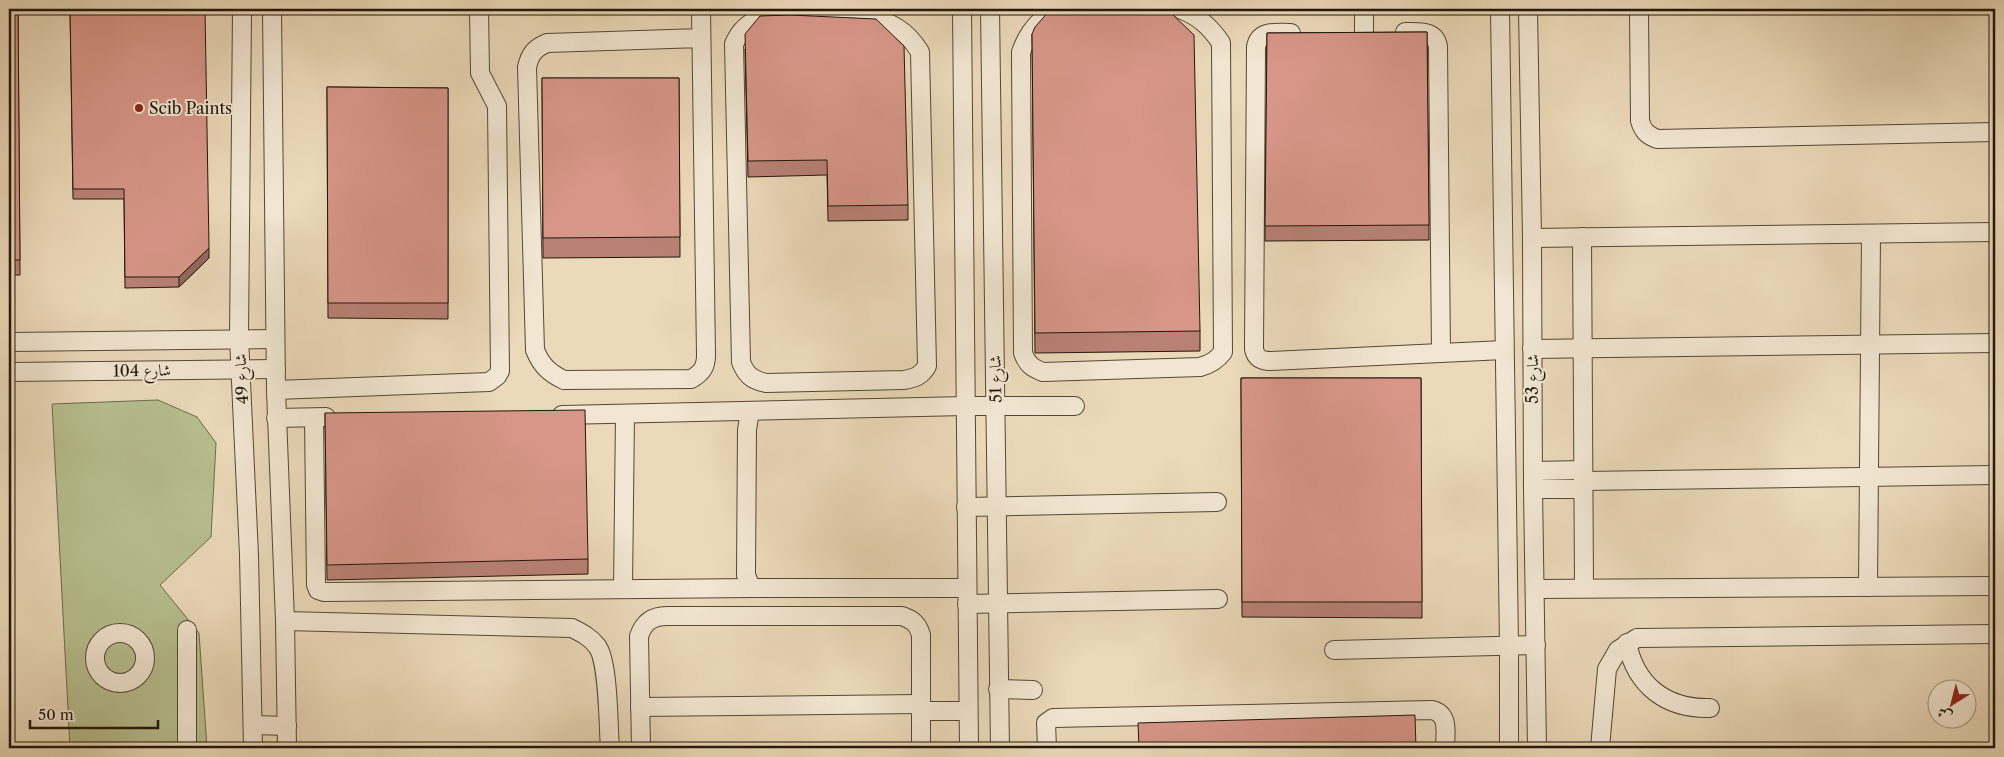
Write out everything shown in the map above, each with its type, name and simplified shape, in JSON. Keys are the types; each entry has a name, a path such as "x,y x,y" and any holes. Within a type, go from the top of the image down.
{"lane":[{"name":"شارع 49","path":"242,9 239,338 249,555 253,748"},
{"name":"شارع 49","path":"272,9 276,418 285,621 287,748"},
{"path":"276,390 489,382 500,371 497,106 480,73 479,9"},
{"path":"701,9 706,354 703,370 698,376 691,379 564,380 554,376 539,360 536,350 529,59 533,52 547,43 701,38"},
{"name":"شارع 51","path":"962,9 969,748"},
{"name":"شارع 51","path":"990,9 1000,748"},
{"path":"1059,9 1041,19 1032,29 1021,52 1022,353 1026,362 1033,369 1043,372 1200,367 1218,359 1223,352 1221,43 1204,22 1180,9"},
{"path":"1364,9 1364,33"},
{"name":"شارع 53","path":"1500,9 1509,748"},
{"name":"شارع 53","path":"1528,9 1532,238 1532,471 1536,588 1537,748"},
{"path":"1639,9 1640,121 1642,130 1648,136 1657,139 1995,132"},
{"path":"827,14 880,19 892,24 903,32 913,41 920,52 927,366 922,374 914,378 766,383 754,380 745,373 741,362 734,44 742,30 754,21 827,14"},
{"path":"1346,33 1426,32 1431,34 1438,42 1441,353"},
{"path":"1309,33 1268,34 1261,36 1257,42 1255,353 1260,359 1271,361 1504,350"},
{"path":"1532,238 1995,232"},
{"path":"1868,586 1871,234"},
{"path":"1582,237 1584,588"},
{"name":"شارع 104","path":"9,342 275,339"},
{"path":"1532,349 1995,343"},
{"name":"شارع 104","path":"9,372 276,369"},
{"path":"548,415 966,406 1075,406"},
{"path":"752,411 749,416 747,430 746,575 750,585 754,588"},
{"path":"623,589 625,414"},
{"path":"276,418 344,417"},
{"path":"314,418 316,578 318,590 332,592 754,588 967,596 997,604 1218,599"},
{"path":"1532,471 1583,480"},
{"path":"1533,489 1583,480 1995,475"},
{"path":"966,507 1217,502"},
{"path":"1536,588 1995,586"},
{"path":"641,748 638,636 648,620 657,616 902,616 909,618 915,622 921,635 921,748"},
{"path":"285,621 572,628 587,635 598,647 604,663 610,748"},
{"path":"187,630 187,748"},
{"path":"1600,748 1607,669 1615,654 1627,643 1637,638 1995,634"},
{"path":"1627,643 1632,662 1642,679 1660,696 1684,706 1710,708"},
{"path":"1334,650 1536,645"},
{"path":"998,690 1033,690"},
{"path":"640,707 921,707 968,710"},
{"path":"1046,748 1046,723 1053,718 1432,710 1440,713 1445,720 1445,748"},
{"path":"253,725 287,726"}],"green space":[{"path":"158,400 197,417 216,443 211,537 160,585 199,633 207,748 70,748 52,404"}],"building":[{"path":"9,9 18,9 20,260 9,260"},
{"name":"Scib Paints","path":"70,9 205,9 209,248 179,277 125,277 124,189 73,189"},
{"path":"1051,9 1167,9 1194,35 1200,331 1035,333 1032,34 1035,27"},
{"path":"790,15 876,19 904,46 908,205 828,206 827,160 748,161 745,34 760,16"},
{"path":"1427,32 1429,225 1265,226 1267,33"},
{"path":"542,78 679,78 680,237 543,238"},
{"path":"327,87 448,88 448,303 328,303"},
{"path":"1241,378 1421,378 1422,602 1242,602"},
{"path":"585,410 588,559 327,565 325,413"},
{"path":"1415,715 1416,748 1139,748 1138,723"}],"place":[{"name":"Scib Paints","path":"139,108"}]}
